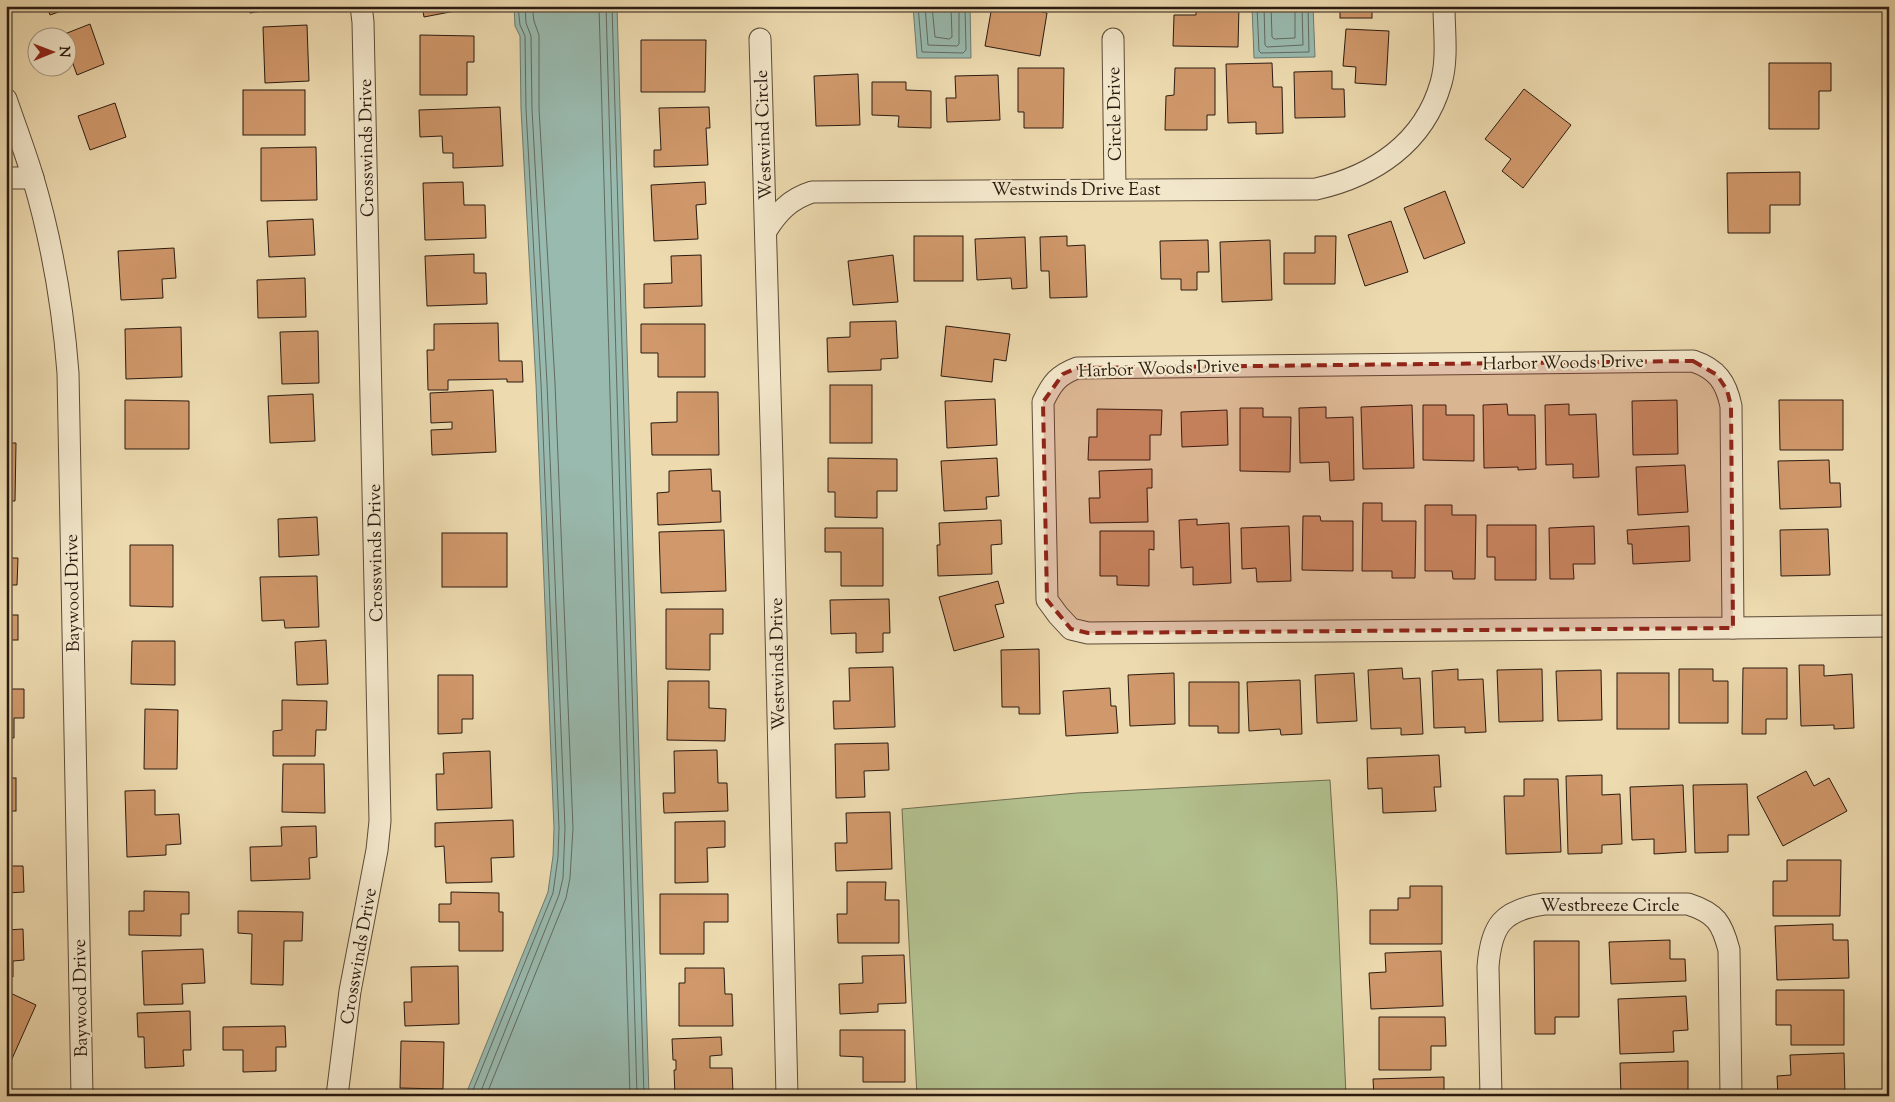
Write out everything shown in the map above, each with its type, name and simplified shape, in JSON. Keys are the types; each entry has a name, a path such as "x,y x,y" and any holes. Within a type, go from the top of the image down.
{"street":[{"name":"Crosswinds Drive","path":"337,1096 350,991 377,850 380,822 364,42 361,6"},
{"name":"Westwinds Drive East","path":"766,231 785,205 799,196 812,192 1316,189 1342,183 1355,178 1395,154 1414,135 1421,124 1436,96 1441,82 1444,62 1444,6"},
{"name":"Westwind Circle","path":"760,39 766,231"},
{"name":"Circle Drive","path":"1113,39 1115,189"},
{"name":"Baywood Drive","path":"6,99 33,178 57,280 68,373 82,1096"},
{"path":"6,178 33,178"},
{"name":"Westwinds Drive","path":"766,231 787,1096"},
{"name":"Harbor Woods Drive","path":"1733,628 1731,406 1727,390 1717,375 1706,365 1693,361 1077,368 1063,374 1051,387 1044,402 1047,600 1071,629 1088,633 1733,628 1889,626"},
{"name":"Westbreeze Circle","path":"1491,1096 1488,967 1490,948 1496,928 1524,906 1544,904 1688,904 1702,908 1712,915 1723,930 1729,950 1731,1096"}],"highlighted area":[{"path":"1693,361 1717,375 1727,390 1731,406 1733,628 1088,633 1071,629 1047,600 1043,402 1063,374 1077,368"}],"green space":[{"path":"1330,780 1346,1096 917,1096 902,809 1077,793"}],"water":[{"path":"514,6 617,6 649,1096 468,1096 468,1089 548,892 553,856 554,828 536,384 521,109 520,36 515,26"},
{"path":"913,6 970,6 971,58 917,58"},
{"path":"1252,6 1313,6 1315,57 1254,58"}],"building":[{"path":"47,6 76,6 50,15"},
{"path":"249,6 291,6 250,13"},
{"path":"422,6 481,6 424,17"},
{"path":"992,6 1012,6 1047,13 1040,56 985,46"},
{"path":"1196,6 1239,6 1238,47 1173,46 1174,15 1196,15"},
{"path":"1340,6 1372,6 1372,18 1340,18"},
{"path":"90,24 104,64 78,75 78,29"},
{"path":"307,25 309,81 265,83 263,27"},
{"path":"1346,29 1389,31 1386,85 1355,83 1356,67 1343,66"},
{"path":"420,35 474,36 474,62 467,62 467,95 420,95"},
{"path":"641,40 706,40 705,92 641,92"},
{"path":"1272,63 1273,87 1282,87 1283,133 1256,134 1256,122 1228,123 1226,64"},
{"path":"1769,63 1831,63 1831,91 1819,91 1819,129 1769,129"},
{"path":"1018,68 1064,68 1063,128 1024,128 1024,112 1018,112"},
{"path":"1175,68 1215,68 1215,115 1207,115 1207,130 1165,130 1166,96 1174,95"},
{"path":"1332,71 1332,89 1344,89 1345,117 1295,118 1294,72"},
{"path":"858,74 860,125 816,126 814,76"},
{"path":"998,75 1000,120 947,122 946,98 956,98 955,76"},
{"path":"872,82 906,82 906,90 931,91 931,128 898,127 899,116 872,115"},
{"path":"1524,89 1571,125 1523,188 1502,171 1511,159 1485,139"},
{"path":"243,90 305,90 305,135 243,135"},
{"path":"115,103 126,137 90,150 78,116"},
{"path":"500,107 503,166 453,168 453,153 443,153 442,136 420,137 419,110"},
{"path":"709,107 710,128 706,128 708,165 654,167 654,150 661,150 659,108"},
{"path":"316,147 317,200 261,201 261,148"},
{"path":"1800,172 1800,205 1770,205 1770,233 1728,233 1727,173"},
{"path":"463,182 464,205 485,205 486,238 425,240 423,183"},
{"path":"705,182 706,204 696,205 698,239 654,241 651,185"},
{"path":"1445,191 1465,243 1424,259 1404,208"},
{"path":"313,219 315,255 269,257 267,221"},
{"path":"1391,221 1408,272 1365,286 1348,235"},
{"path":"914,236 963,236 963,281 914,281"},
{"path":"1067,236 1067,246 1085,245 1087,297 1050,298 1049,271 1041,271 1040,237"},
{"path":"1315,236 1336,236 1335,284 1284,284 1284,253 1315,253"},
{"path":"1025,237 1027,288 1012,289 1011,278 977,280 975,239"},
{"path":"1208,240 1209,272 1197,272 1197,290 1181,290 1181,279 1161,279 1160,241"},
{"path":"1270,240 1272,300 1222,302 1220,242"},
{"path":"174,248 176,278 162,279 163,298 121,300 118,251"},
{"path":"474,254 474,273 486,273 487,304 427,306 425,256"},
{"path":"701,255 702,306 644,308 644,284 672,283 671,256"},
{"path":"893,255 898,302 853,305 848,261"},
{"path":"305,278 306,317 258,318 257,280"},
{"path":"6,310 8,310 10,359 6,359"},
{"path":"896,321 898,358 881,359 881,370 828,372 827,338 850,337 850,322"},
{"path":"498,323 499,361 522,361 523,382 507,382 507,379 448,380 448,390 428,390 427,350 434,350 434,324"},
{"path":"641,324 705,324 705,377 658,377 658,353 641,353"},
{"path":"946,326 1010,334 1006,361 994,359 992,382 941,376"},
{"path":"181,327 182,377 126,379 125,329"},
{"path":"318,331 319,383 282,384 280,332"},
{"path":"6,373 9,373 9,429 6,429"},
{"path":"830,385 872,385 872,443 830,443"},
{"path":"493,390 496,452 432,455 431,430 452,429 452,422 431,423 430,393"},
{"path":"677,392 718,392 719,455 652,455 651,423 677,422"},
{"path":"313,394 315,441 270,443 268,396"},
{"path":"995,399 997,445 947,448 945,401"},
{"path":"125,400 189,401 189,449 125,449"},
{"path":"1677,400 1678,454 1633,455 1632,401"},
{"path":"1779,400 1843,400 1843,450 1780,450"},
{"path":"1507,404 1508,415 1535,415 1536,469 1518,470 1518,467 1484,468 1483,405"},
{"path":"1569,404 1569,415 1596,414 1599,477 1573,478 1573,464 1546,465 1545,405"},
{"path":"1412,405 1414,468 1363,469 1361,407"},
{"path":"1423,405 1446,405 1446,415 1474,415 1474,461 1423,460"},
{"path":"1326,407 1326,418 1353,417 1354,480 1330,481 1329,462 1300,463 1299,408"},
{"path":"1240,408 1263,408 1263,417 1291,417 1290,472 1240,471"},
{"path":"1097,409 1162,410 1161,435 1150,435 1150,460 1088,460 1089,437 1097,437"},
{"path":"1227,410 1228,445 1182,447 1181,412"},
{"path":"6,443 16,443 15,501 6,501"},
{"path":"828,458 897,459 897,491 877,491 877,518 835,517 835,492 828,492"},
{"path":"997,458 999,496 986,497 987,509 944,511 941,461"},
{"path":"1829,460 1830,483 1840,483 1841,507 1780,509 1778,461"},
{"path":"1685,465 1688,512 1638,515 1636,467"},
{"path":"711,469 712,491 720,491 721,522 658,525 657,493 669,492 669,471"},
{"path":"1152,469 1152,488 1147,488 1148,522 1090,523 1089,498 1100,498 1099,471"},
{"path":"1363,503 1382,503 1382,521 1416,521 1415,578 1392,578 1392,571 1362,571"},
{"path":"1425,505 1452,505 1452,515 1476,515 1475,579 1453,579 1452,571 1425,571"},
{"path":"1303,516 1320,516 1321,521 1353,521 1353,571 1302,570"},
{"path":"317,517 319,555 279,557 278,519"},
{"path":"1197,519 1197,525 1229,523 1231,583 1193,585 1193,567 1181,568 1179,520"},
{"path":"1001,520 1002,544 991,545 992,574 938,576 937,545 940,545 939,523"},
{"path":"1487,525 1536,525 1536,580 1495,580 1495,557 1487,557"},
{"path":"1289,526 1291,581 1257,582 1256,568 1242,569 1241,528"},
{"path":"1594,526 1595,564 1573,564 1574,579 1550,579 1549,528"},
{"path":"1689,526 1690,561 1633,564 1632,544 1628,544 1627,530"},
{"path":"825,528 883,528 883,586 841,586 841,552 825,552"},
{"path":"1828,529 1830,575 1781,576 1780,530"},
{"path":"724,530 726,591 661,593 659,532"},
{"path":"1100,531 1154,531 1154,550 1149,549 1149,586 1117,585 1117,576 1100,576"},
{"path":"442,533 507,533 507,587 442,587"},
{"path":"130,545 173,545 173,607 130,606"},
{"path":"6,558 18,558 17,585 6,585"},
{"path":"317,576 319,627 285,628 284,620 262,621 260,577"},
{"path":"998,581 1004,603 995,605 1004,637 954,651 939,597"},
{"path":"889,599 890,633 883,633 883,652 856,653 856,633 831,634 830,600"},
{"path":"666,609 723,609 723,634 710,634 710,670 666,669"},
{"path":"6,615 18,615 18,640 6,640"},
{"path":"326,640 328,684 297,685 295,642"},
{"path":"132,641 175,641 175,685 131,684"},
{"path":"1039,649 1040,714 1019,714 1019,707 1002,707 1001,650"},
{"path":"1799,665 1824,665 1824,676 1852,674 1854,728 1834,729 1834,725 1801,726"},
{"path":"893,667 895,727 834,729 833,701 850,701 849,668"},
{"path":"1402,668 1403,679 1420,678 1423,734 1401,735 1401,728 1371,729 1368,670"},
{"path":"1743,668 1787,668 1787,719 1766,719 1766,734 1742,734"},
{"path":"1458,669 1458,680 1483,679 1486,732 1465,733 1465,727 1434,728 1432,671"},
{"path":"1542,669 1543,721 1499,722 1497,670"},
{"path":"1679,669 1713,669 1713,681 1728,681 1728,723 1679,723"},
{"path":"1601,670 1602,720 1558,721 1556,671"},
{"path":"1174,673 1175,724 1130,726 1128,675"},
{"path":"1354,673 1357,721 1317,723 1315,675"},
{"path":"1617,673 1669,673 1669,729 1617,729"},
{"path":"438,675 473,675 473,719 462,719 462,733 438,734"},
{"path":"1300,680 1302,734 1281,735 1280,729 1249,731 1247,682"},
{"path":"668,681 709,681 709,708 726,709 725,741 667,740"},
{"path":"1189,682 1239,682 1239,733 1218,733 1218,726 1189,726"},
{"path":"1110,688 1111,706 1116,706 1118,733 1066,736 1063,691"},
{"path":"6,689 24,689 24,718 14,718 14,738 6,738"},
{"path":"282,700 327,701 326,730 316,730 315,756 273,756 273,731 282,730"},
{"path":"145,709 178,710 177,769 144,769"},
{"path":"888,743 889,770 864,771 865,797 836,798 835,744"},
{"path":"717,750 718,783 727,783 728,811 664,813 663,793 675,793 674,751"},
{"path":"490,751 492,808 437,810 436,774 444,774 443,753"},
{"path":"1439,755 1441,787 1434,787 1436,811 1383,813 1382,788 1368,789 1367,758"},
{"path":"283,764 324,764 325,813 282,812"},
{"path":"1806,771 1814,786 1829,778 1847,811 1783,846 1757,797"},
{"path":"1602,775 1602,795 1620,794 1622,844 1602,845 1602,853 1568,854 1566,776"},
{"path":"6,778 16,778 16,811 6,811"},
{"path":"1524,779 1558,779 1561,852 1506,854 1504,796 1524,796"},
{"path":"1747,784 1749,835 1728,835 1728,852 1695,853 1693,785"},
{"path":"1683,785 1686,852 1654,854 1654,839 1632,840 1630,787"},
{"path":"155,790 155,815 179,814 181,844 166,845 166,855 127,857 125,791"},
{"path":"890,812 892,869 836,871 835,843 847,843 846,813"},
{"path":"513,820 514,857 491,858 492,882 446,883 444,846 435,847 435,823"},
{"path":"725,821 725,847 707,848 708,882 675,883 675,822"},
{"path":"316,826 317,857 309,858 310,879 251,881 250,847 282,846 281,827"},
{"path":"1787,860 1841,860 1840,916 1773,916 1773,881 1787,881"},
{"path":"6,866 23,866 24,892 6,893"},
{"path":"847,882 886,882 885,900 899,900 899,943 838,943 837,914 847,914"},
{"path":"1410,886 1442,886 1442,944 1370,944 1370,910 1398,910 1398,898 1410,898"},
{"path":"144,891 189,892 189,914 181,914 181,936 129,935 129,911 144,911"},
{"path":"451,892 499,893 499,912 503,912 503,951 459,951 459,922 439,922 439,904 451,904"},
{"path":"660,894 728,894 728,922 704,922 704,954 660,954"},
{"path":"238,911 303,912 302,941 284,941 283,985 251,984 252,934 238,933"},
{"path":"1833,924 1833,940 1848,940 1849,978 1777,980 1775,926"},
{"path":"23,929 24,960 13,961 13,977 6,977 6,930"},
{"path":"1670,940 1670,959 1685,959 1686,981 1611,984 1609,942"},
{"path":"1534,941 1579,941 1579,1017 1555,1017 1555,1034 1535,1034"},
{"path":"203,949 205,983 182,984 183,1004 144,1005 142,951"},
{"path":"1441,951 1443,1006 1371,1009 1369,973 1386,972 1385,953"},
{"path":"904,955 906,1003 878,1004 878,1012 840,1014 839,984 863,983 862,956"},
{"path":"458,966 459,1024 405,1026 404,1002 412,1002 411,967"},
{"path":"685,968 724,968 725,994 732,994 733,1026 679,1026 679,983 685,983"},
{"path":"1776,990 1844,990 1844,1045 1791,1045 1791,1025 1776,1025"},
{"path":"6,991 36,1005 7,1070 6,1069"},
{"path":"1686,996 1688,1030 1673,1031 1674,1052 1620,1054 1618,999"},
{"path":"190,1011 191,1050 183,1050 184,1066 145,1068 144,1037 138,1037 137,1013"},
{"path":"1379,1017 1445,1017 1446,1046 1431,1046 1431,1070 1379,1070"},
{"path":"285,1026 286,1047 276,1047 276,1071 243,1072 243,1050 223,1050 223,1027"},
{"path":"840,1030 905,1030 905,1082 863,1082 863,1057 840,1056"},
{"path":"721,1037 722,1055 710,1056 710,1068 732,1068 733,1094 675,1096 674,1070 676,1070 676,1060 673,1060 672,1039"},
{"path":"401,1041 444,1042 443,1089 400,1088"},
{"path":"1844,1053 1845,1096 1778,1096 1777,1076 1791,1075 1790,1055"},
{"path":"1688,1061 1688,1092 1674,1092 1674,1096 1621,1096 1620,1063"},
{"path":"1444,1077 1444,1096 1374,1096 1373,1079"}]}
